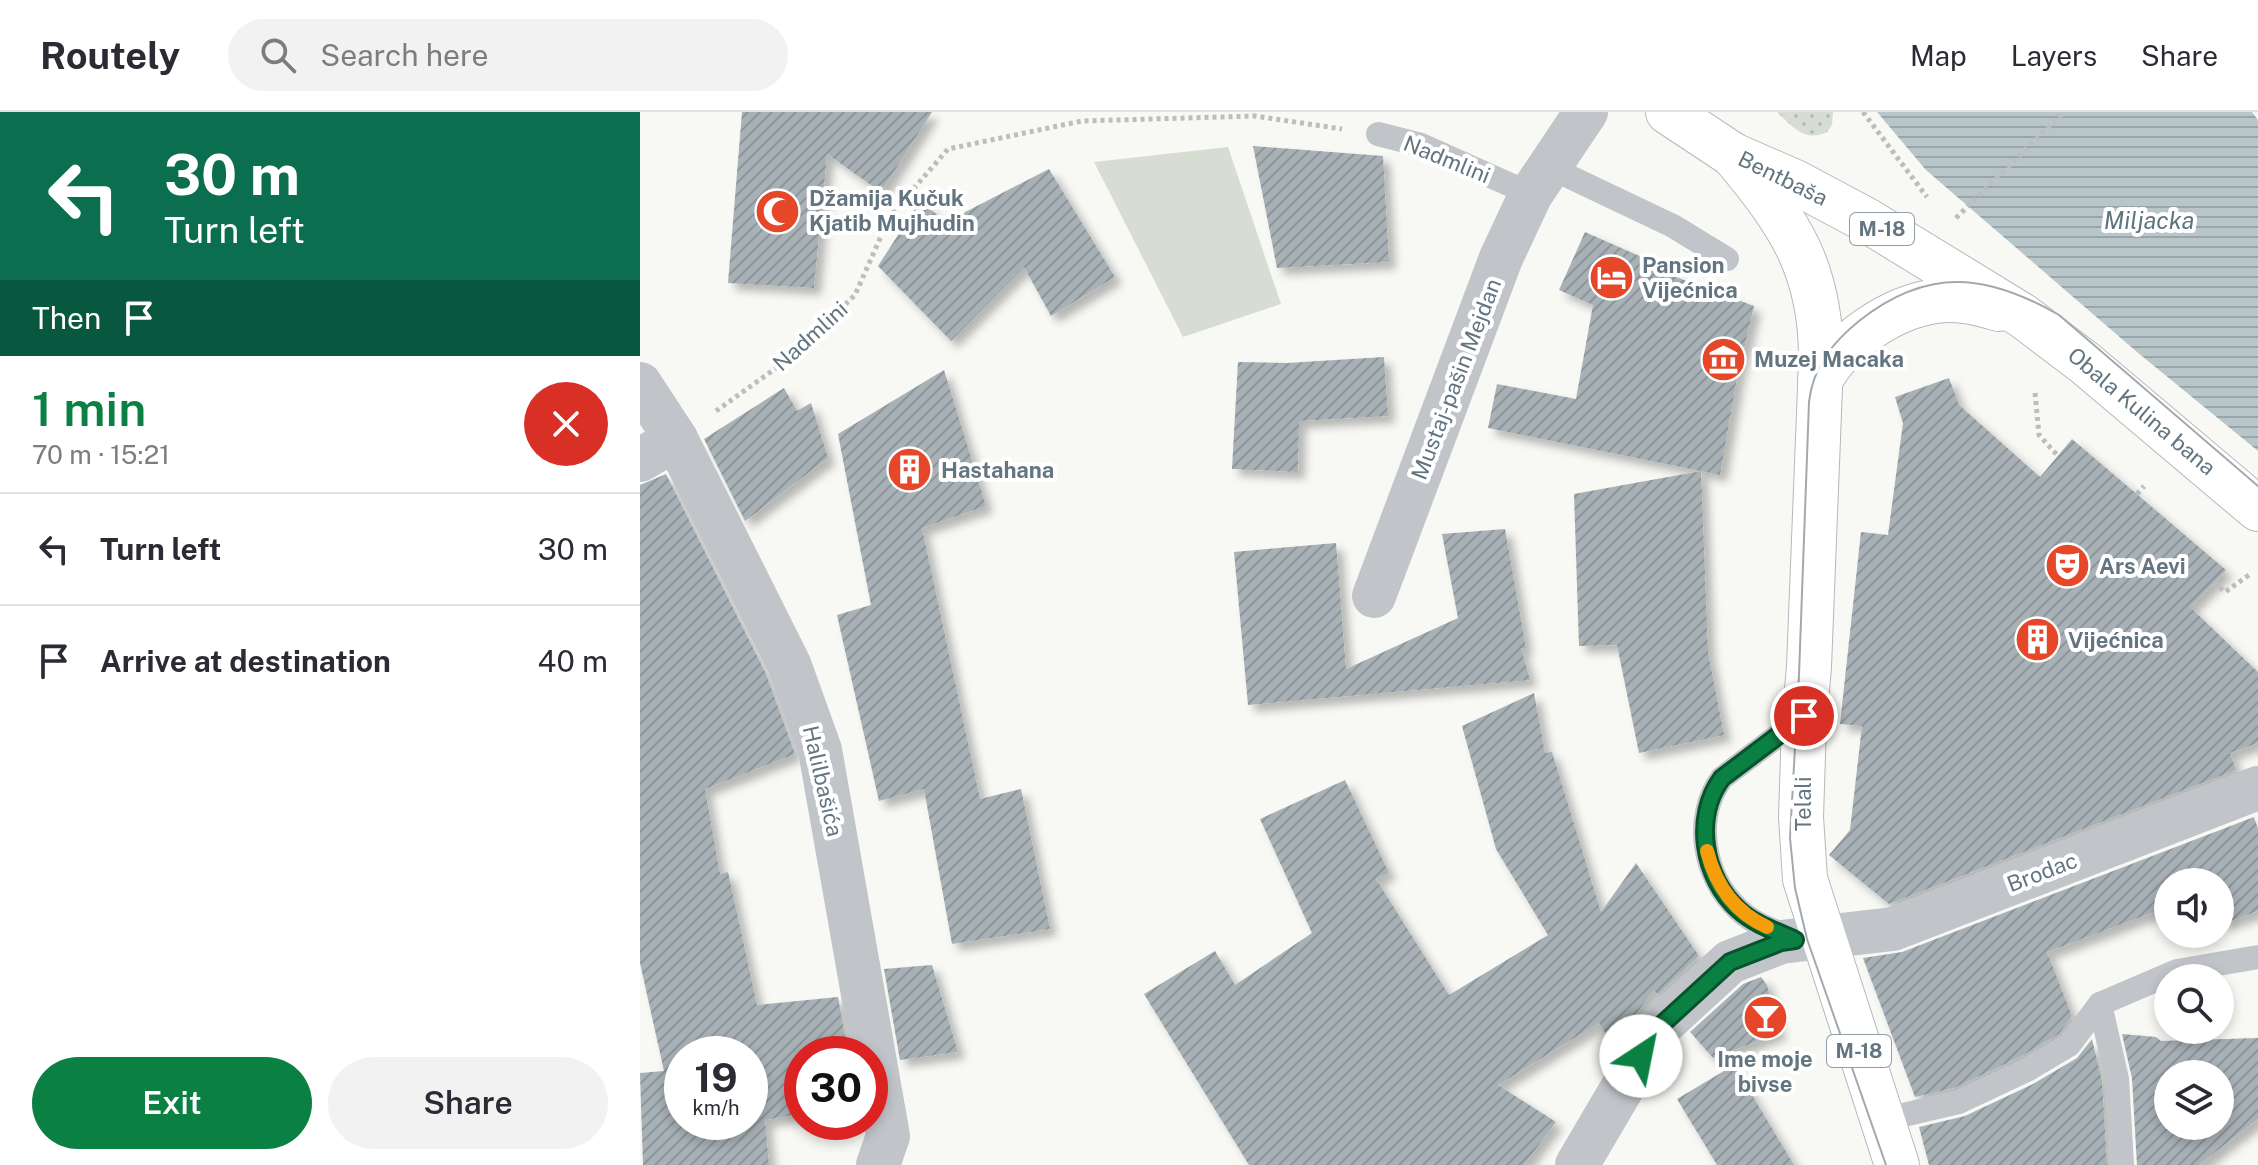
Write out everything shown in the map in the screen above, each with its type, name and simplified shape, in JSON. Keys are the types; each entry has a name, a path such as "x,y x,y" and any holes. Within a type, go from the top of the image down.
{"main road":[{"name":"Bentbaša","path":"1668,112 1733,155 1795,182 1868,221 2023,316"},
{"name":"Telali","path":"1733,155 1772,201 1796,241 1815,292 1821,337 1820,381 1801,817 1808,938 1882,1120 1897,1165"},
{"name":"M-18","path":"1820,381 1835,357 1862,333 1887,319 1934,301 1974,302 2023,316"},
{"name":"Obala Kulina bana","path":"2023,316 2085,363 2258,509"}],"street":[{"name":"Mustaj-pašin Mejdan","path":"1374,596 1501,258 1540,181 1586,112"},
{"name":"Halilbašića","path":"640,384 658,450 789,664 820,750 888,1136 878,1165"},
{"name":"Brodac","path":"1577,1165 1657,1029 1730,962 1781,942 1893,929 2258,788"}],"lane":[{"name":"Nadmlini","path":"1378,134 1540,181"},
{"path":"1540,181 1673,226 1727,259"},
{"path":"1804,716 1722,778 1712,792 1705,825 1710,862 1716,879 1731,901 1752,920 1808,938"},
{"path":"1882,1120 1959,1102 2027,1070 2069,1045 2100,1004 2177,971 2258,957"},
{"path":"2100,1004 2117,1079 2122,1165"}],"path":[{"path":"1863,112 1934,207"},
{"path":"1957,214 2064,112"},
{"name":"Nadmlini","path":"658,450 786,361 855,295 890,216 948,149 1098,120 1255,116 1378,134"},
{"path":"2035,393 2039,435 2058,456"},
{"path":"2137,494 2144,486"},
{"path":"2214,582 2225,592 2249,575"}],"shaded area":[{"path":"1777,112 1833,112 1832,125 1827,132 1819,135 1805,134"},
{"path":"1228,147 1281,304 1183,337 1094,162"}],"water":[{"name":"Miljacka","path":"1877,112 2252,112 2258,120 2258,451 2137,352 1926,170"}],"building":[{"name":"Džamija Kučuk Kjatib Mujhudin","path":"742,112 932,112 881,192 827,154 814,288 728,283"},
{"path":"1253,146 1383,156 1389,262 1277,268"},
{"path":"1049,169 1115,277 1051,316 1024,267 951,341 878,266 920,201 946,222"},
{"path":"1585,232 1662,266 1660,271 1754,306 1737,378 1720,475 1488,428 1497,384 1576,399 1593,305 1559,290"},
{"path":"1384,357 1388,416 1299,421 1298,472 1232,469 1238,362 1287,363"},
{"path":"944,370 986,506 922,528 980,799 1021,789 1050,929 952,944 924,789 879,801 837,615 871,605 838,434"},
{"name":"Vijećnica","path":"1949,378 1959,405 2040,477 2072,439 2226,570 2190,607 2258,672 2258,743 2230,753 2236,770 1889,904 1829,855 1850,830 1862,726 1840,724 1861,532 1888,535 1903,423 1895,397"},
{"path":"784,388 797,411 811,403 828,458 745,521 704,439"},
{"path":"1701,471 1708,652 1724,735 1639,753 1617,645 1579,646 1574,494"},
{"path":"666,474 766,674 795,754 705,789 720,874 728,872 757,1005 838,997 845,1036 784,1036 784,1117 768,1120 768,1036 664,1036 664,1071 640,963 640,485"},
{"path":"1505,529 1526,648 1521,648 1530,680 1248,705 1234,552 1336,543 1346,669 1458,618 1442,534"},
{"path":"1534,693 1545,753 1552,752 1601,912 1636,863 1699,956 1658,995 1654,990 1613,1045 1599,1023 1498,1085 1556,1122 1524,1165 1249,1165 1144,994 1215,951 1235,985 1312,933 1260,819 1345,780 1389,873 1376,879 1449,995 1548,935 1496,849 1462,726"},
{"path":"2254,817 2258,829 2258,911 2234,920 2234,868 2154,868 2154,912 2047,952 2072,1016 2059,1034 2020,1057 1954,1088 1915,1097 1863,958 1902,952"},
{"path":"932,965 958,1052 900,1060 884,969"},
{"path":"1761,977 1767,985 1779,1033 1713,1058 1690,1032 1743,984"},
{"path":"2122,1034 2154,1037 2154,1044 2234,1044 2234,1039 2258,1038 2258,1119 2234,1138 2234,1060 2154,1060 2154,1140 2231,1140 2199,1165 2137,1165 2132,1078"},
{"path":"2092,1039 2102,1081 2107,1165 1929,1165 1919,1127 1965,1116 2033,1084 2077,1058"},
{"path":"1734,1065 1794,1165 1717,1165 1677,1099"},
{"path":"664,1071 664,1140 767,1140 769,1165 643,1165 640,1073"}],"tram line":[{"path":"1886,1165 1807,939 1795,888 1790,838 1809,402 1819,367 1832,347 1859,321 1909,291 1933,284 1982,284 2032,301 2059,315 2258,486"}],"slow traffic":[{"path":"1707,851 1716,879 1737,909 1767,927"}],"place":[{"name":"Džamija Kučuk Kjatib Mujhudin","path":"778,211"},
{"name":"Pansion Vijećnica","path":"1611,278"},
{"name":"Muzej Macaka","path":"1723,359"},
{"name":"Hastahana","path":"910,470"},
{"name":"Ars Aevi","path":"2068,566"},
{"name":"Vijećnica","path":"2037,640"},
{"name":"Ime moje bivse","path":"1765,1018"}],"route":[{"path":"1641,1056 1657,1029 1730,962 1781,942 1795,940 1752,920 1737,909 1716,879 1706,843 1705,825 1712,792 1722,778 1804,716"}]}
